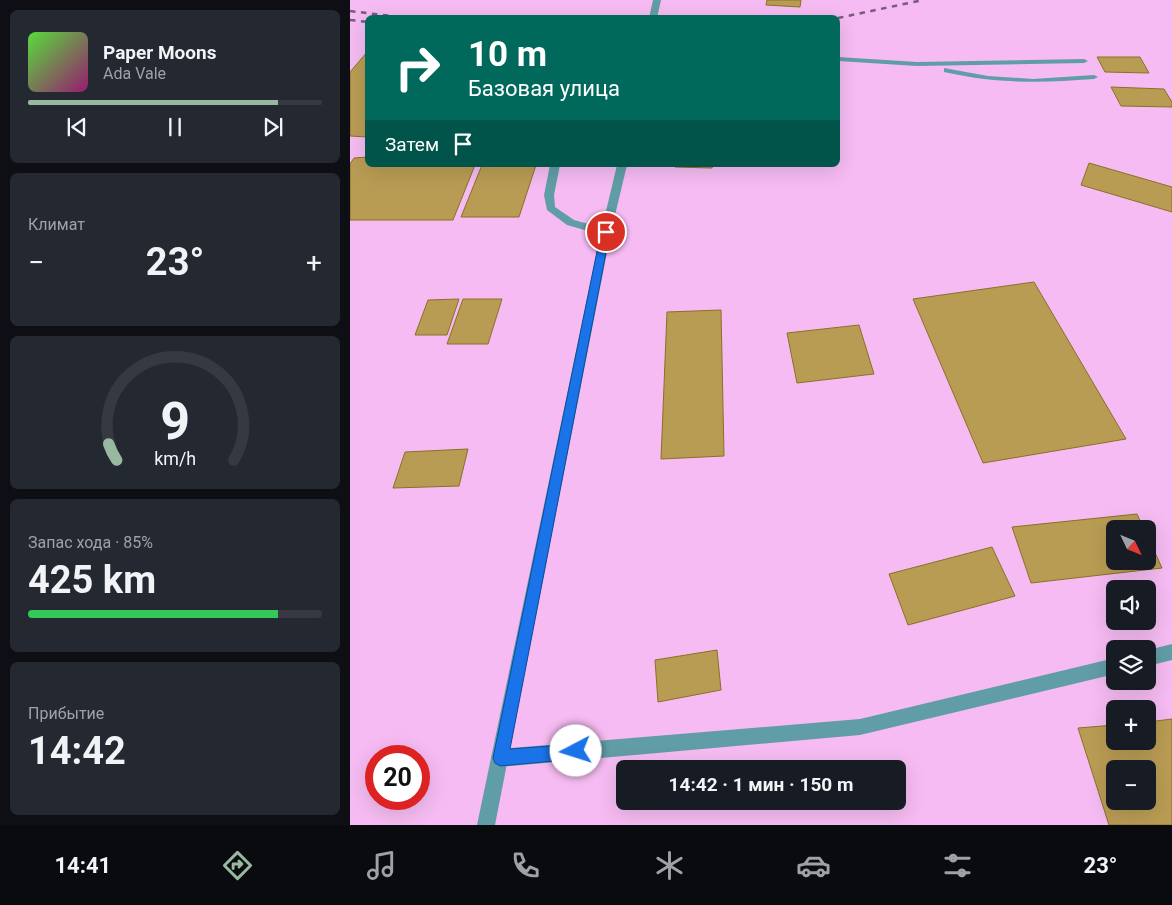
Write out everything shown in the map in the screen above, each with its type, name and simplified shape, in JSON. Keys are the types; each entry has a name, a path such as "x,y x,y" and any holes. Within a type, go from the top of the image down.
{"street":[{"path":"654,15 657,0"},
{"path":"840,59 917,64 1084,61"},
{"path":"917,64 988,78 1034,81 1094,77"},
{"path":"556,167 549,195 550,208 571,223 606,232"},
{"path":"486,825 606,232 622,167"},
{"path":"1156,656 1172,652"},
{"path":"500,758 860,727 1106,668"}],"building":[{"path":"767,0 801,0 800,7 766,5"},
{"path":"365,54 365,137 350,136 350,72"},
{"path":"1097,57 1140,57 1149,73 1105,72"},
{"path":"1111,87 1164,89 1172,102 1172,107 1121,106"},
{"path":"365,157 365,167 474,167 453,220 350,220 350,164 354,158"},
{"path":"1089,163 1172,187 1172,212 1081,185"},
{"path":"481,167 535,167 519,217 461,217"},
{"path":"675,167 712,167 712,168"},
{"path":"1034,282 1126,439 983,463 913,299"},
{"path":"459,299 447,335 415,335 428,300"},
{"path":"463,299 502,299 488,344 447,344"},
{"path":"721,310 724,456 661,459 667,312"},
{"path":"859,325 874,374 797,383 787,333"},
{"path":"468,449 459,486 393,488 405,452"},
{"path":"1137,514 1140,520 1106,520 1106,570 1145,570 1031,583 1012,527"},
{"path":"992,547 1015,596 908,625 889,574"},
{"path":"1156,555 1162,568 1156,569"},
{"path":"717,650 721,690 658,702 655,660"},
{"path":"1172,719 1172,825 1109,825 1078,728 1106,726 1106,750 1156,750 1156,721"}],"railway":[{"path":"840,18 923,0"},
{"path":"350,11 383,15"},
{"path":"350,20 365,22"}],"route":[{"path":"576,751 500,758 606,232"}]}
